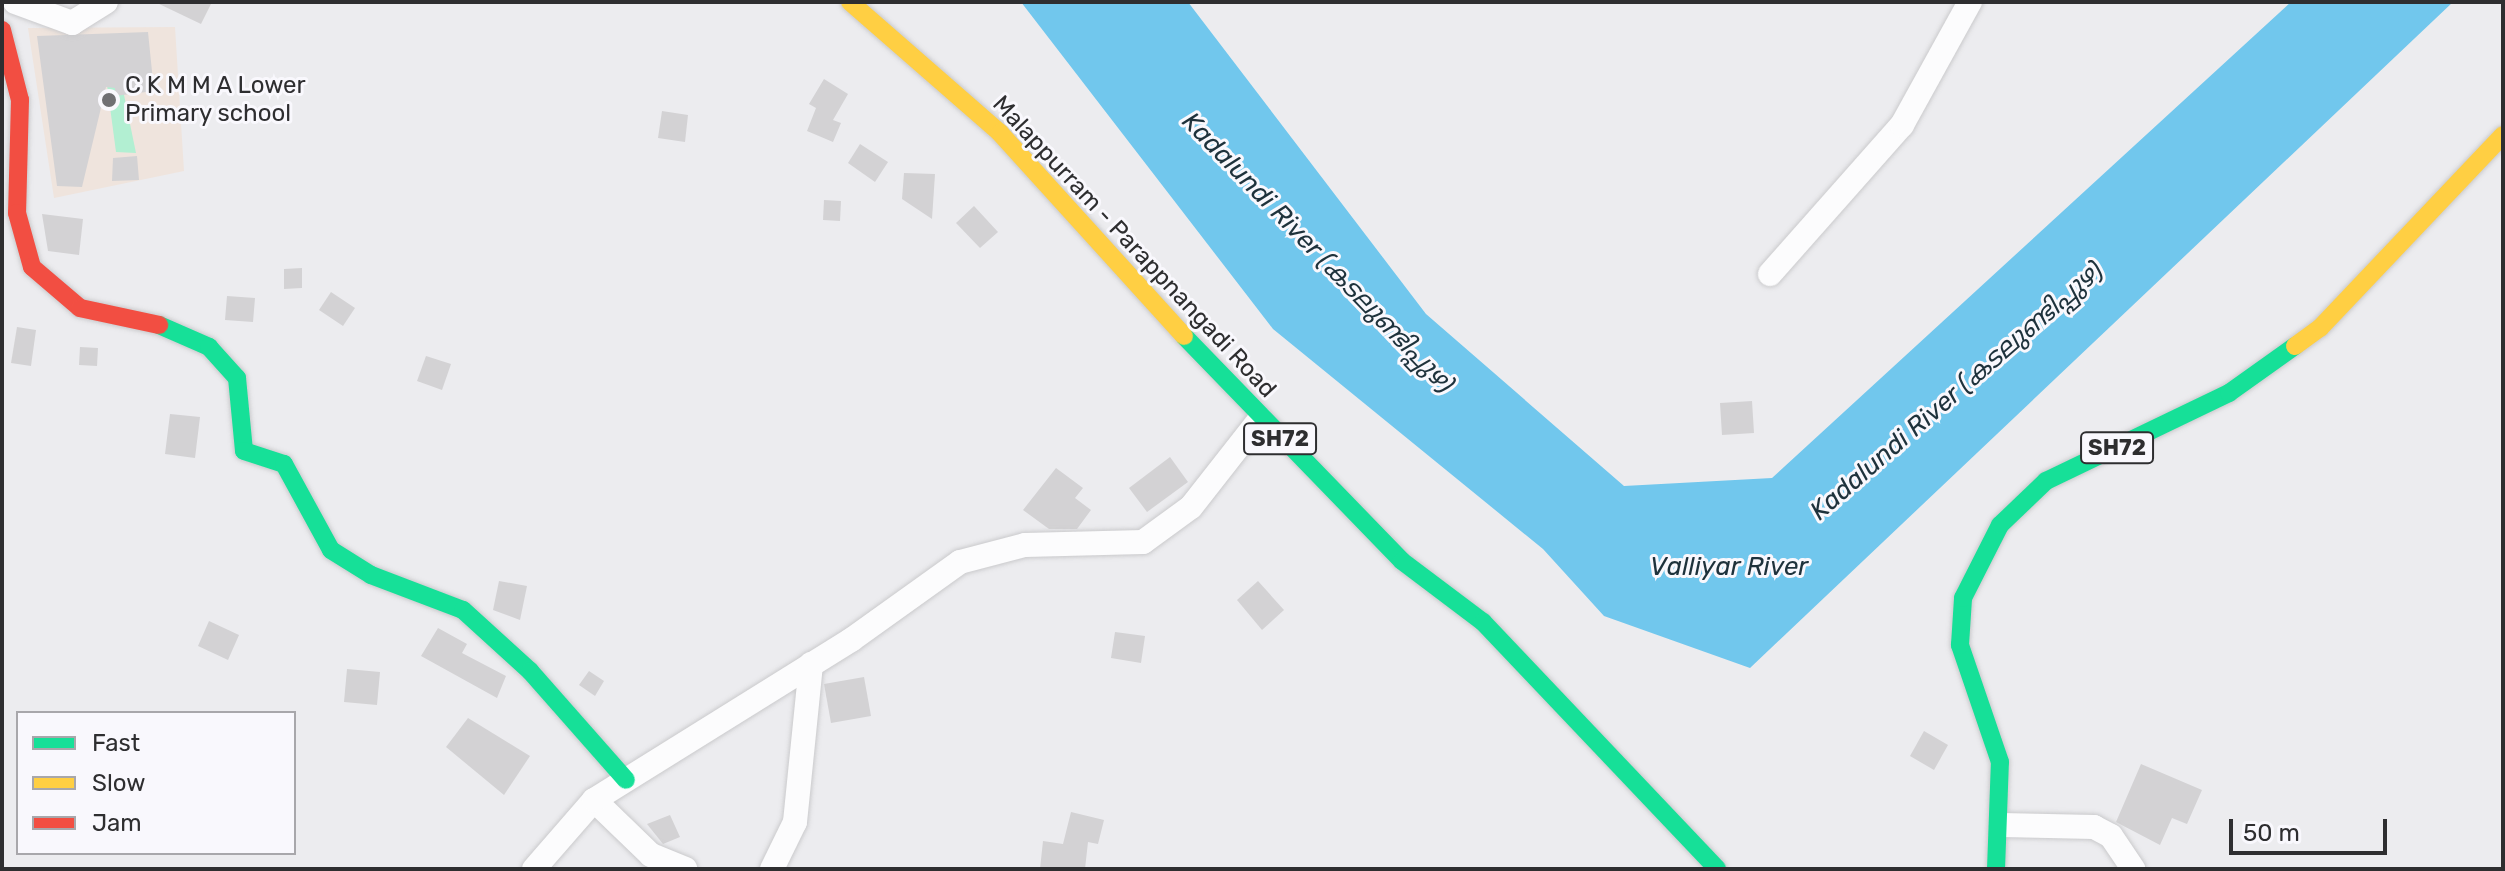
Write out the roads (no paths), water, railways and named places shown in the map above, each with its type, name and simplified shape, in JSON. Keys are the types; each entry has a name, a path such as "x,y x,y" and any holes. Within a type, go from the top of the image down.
{"main road":[{"name":"Malappurram - Parappnangadi Road","path":"850,2 1000,133 1260,419 1402,561 1483,622 1717,869"},
{"path":"2,30 20,100 17,213 32,267 80,308 177,329 209,347 237,378 244,451 284,464 331,550 371,575 463,610 530,671 626,780"},
{"name":"SH72","path":"1996,869 2002,825 2000,762 1960,645 1963,598 2000,525 2046,481 2229,393 2320,328 2503,135"}],"street":[{"path":"15,2 72,23 106,2"},
{"path":"1770,274 1902,125 1970,2"},
{"path":"534,869 594,800 811,664 960,562 1025,545 1143,542 1191,507 1260,419"},
{"path":"772,869 795,822 811,664"},
{"path":"594,800 651,855 685,869"},
{"path":"2002,825 2094,827 2111,836 2133,869"}],"water":[{"name":"Valliyar River","path":"1021,2 1188,2 1426,314 1624,486 1772,478 2291,2 2453,2 1750,668 1604,616 1543,549 1273,329"}],"place":[{"name":"C K M M A Lower Primary school","path":"109,100"}],"water label":[{"name":"Kadalundi River (കടലുണ്ടിപ്പുഴ)","path":"1318,253"},
{"name":"Kadalundi River (കടലുണ്ടിപ്പുഴ)","path":"1957,391"}]}
